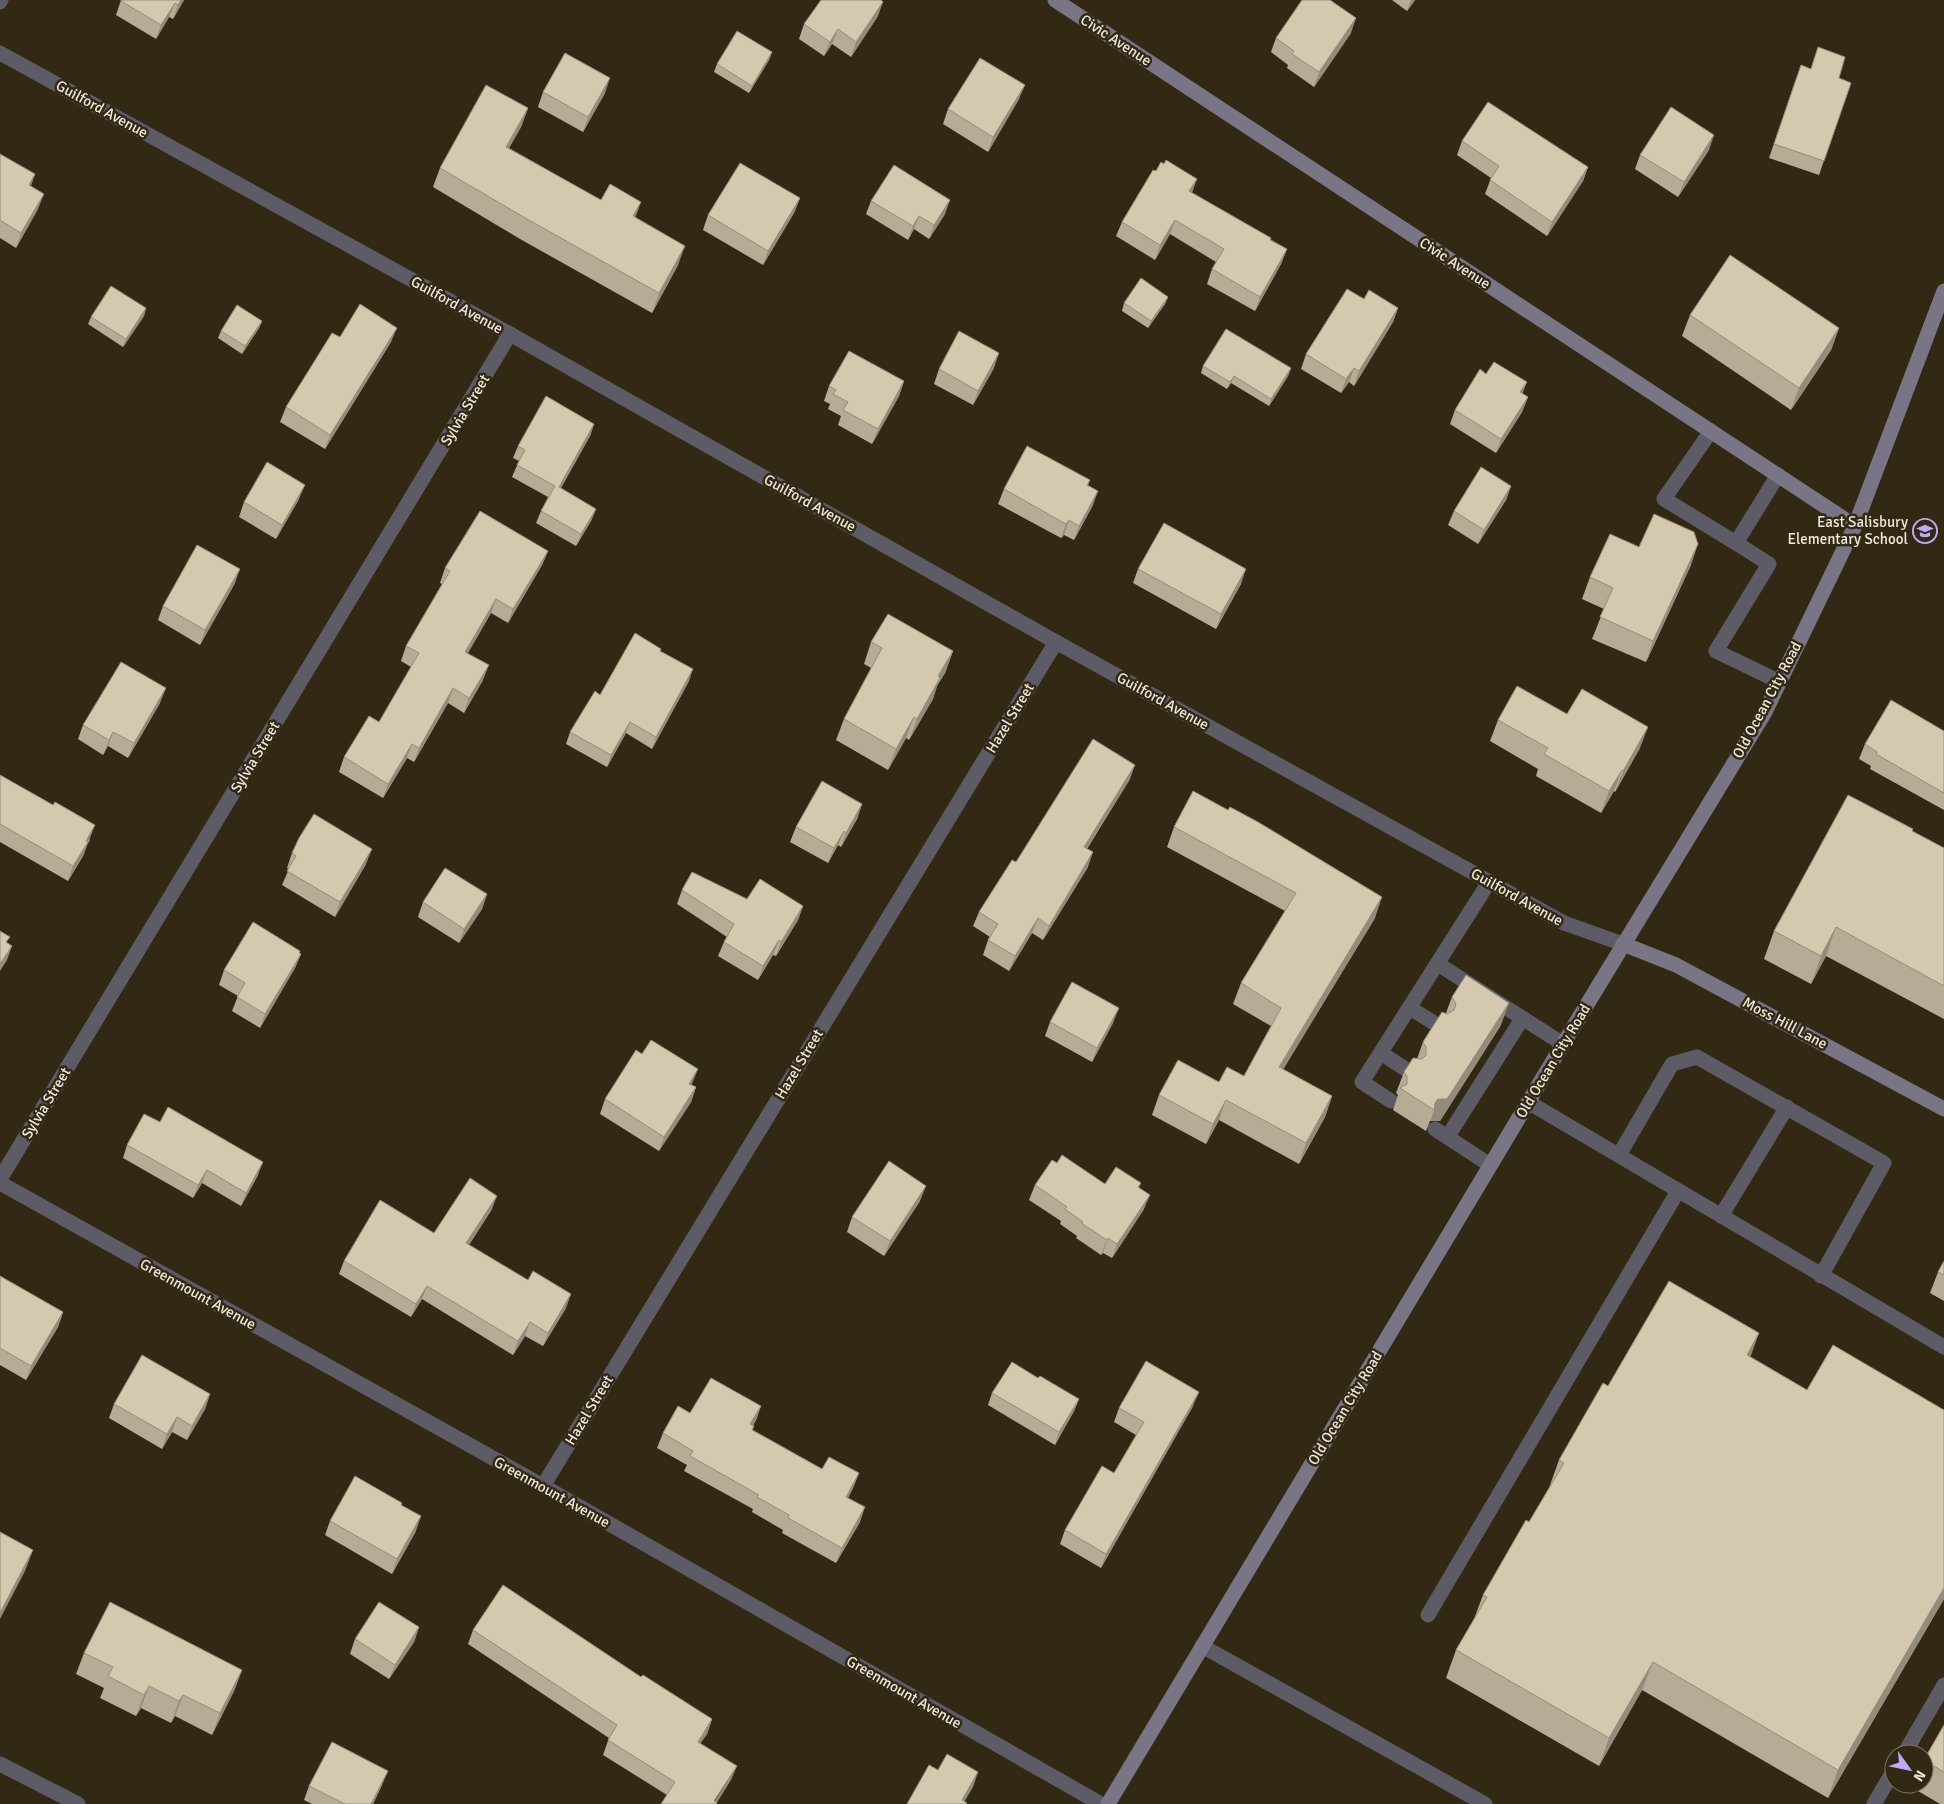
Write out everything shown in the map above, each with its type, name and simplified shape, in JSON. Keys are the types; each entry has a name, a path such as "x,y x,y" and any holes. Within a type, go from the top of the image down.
{"main road":[{"name":"Civic Avenue","path":"1055,0 1855,526"},
{"name":"Old Ocean City Road","path":"1108,1804 1490,1165 1765,712 1855,526 1944,291"},
{"name":"Moss Hill Lane","path":"1623,944 1676,965 1944,1109"}],"street":[{"name":"Guilford Avenue","path":"0,53 510,334 1056,642 1489,882 1564,923 1623,944"},
{"name":"Sylvia Street","path":"0,1179 510,334"},
{"path":"1711,431 1664,499 1769,564 1716,651 1780,682"},
{"path":"1736,543 1778,475"},
{"name":"Hazel Street","path":"543,1486 1056,642"},
{"path":"1391,1101 1362,1082 1489,882"},
{"path":"1438,964 1563,1044"},
{"path":"1410,1008 1439,1026"},
{"path":"1490,1165 1441,1132 1488,1059 1522,1018"},
{"path":"1381,1053 1410,1072"},
{"path":"1618,1155 1672,1064 1697,1057 1884,1163 1821,1276"},
{"path":"1528,1102 1944,1347"},
{"path":"1721,1216 1787,1107"},
{"name":"Greenmount Avenue","path":"0,1183 543,1486 1101,1804"},
{"path":"1428,1615 1678,1191"},
{"path":"1202,1646 1485,1804"},
{"path":"1910,1744 1944,1685"},
{"path":"0,1764 78,1804"},
{"path":"1874,1804 1884,1787"}],"building":[{"path":"121,0 181,0 178,5 175,3 161,25"},
{"path":"821,0 881,0 883,2 856,42 838,29 830,42 804,24"},
{"path":"1302,0 1330,0 1356,18 1319,72 1292,54 1294,51 1276,38"},
{"path":"737,31 772,52 752,86 717,64"},
{"path":"1818,47 1845,57 1839,78 1851,83 1824,161 1774,144 1801,65 1811,69"},
{"path":"565,53 610,78 588,117 543,92"},
{"path":"980,58 1025,85 993,137 948,109"},
{"path":"486,85 528,108 506,147 601,200 610,184 641,202 633,216 685,246 659,293 440,168"},
{"path":"1488,102 1588,167 1552,222 1490,180 1499,166 1462,141"},
{"path":"1671,107 1714,135 1684,182 1640,155"},
{"path":"0,154 35,174 29,185 44,194 21,233 0,220"},
{"path":"1166,160 1197,179 1189,191 1287,249 1260,297 1212,269 1224,249 1175,220 1160,245 1122,222 1153,170 1156,171 1161,162 1164,164"},
{"path":"740,163 800,198 768,251 708,215"},
{"path":"894,165 950,200 934,225 919,216 913,226 871,201"},
{"path":"1730,255 1839,328 1799,388 1690,315"},
{"path":"1141,278 1168,297 1151,321 1124,303"},
{"path":"111,286 146,308 126,339 91,317"},
{"path":"1347,289 1364,299 1369,290 1398,308 1359,371 1354,368 1346,379 1306,354"},
{"path":"360,304 397,328 330,435 286,407 332,333 340,337"},
{"path":"237,305 262,321 245,346 221,331"},
{"path":"1226,329 1291,368 1271,399 1234,376 1230,382 1203,366"},
{"path":"959,331 999,353 978,391 939,369"},
{"path":"849,351 904,381 878,429 843,410 848,402 833,394 836,390 829,386"},
{"path":"1494,362 1527,382 1520,392 1528,397 1501,439 1455,410 1480,369 1486,374"},
{"path":"546,396 594,424 559,487 596,509 581,534 541,511 555,486 517,465 525,450 518,446"},
{"path":"1027,446 1090,480 1087,485 1098,491 1079,526 1069,520 1066,524 1004,489"},
{"path":"267,462 305,485 282,525 244,502"},
{"path":"1481,467 1511,486 1484,530 1454,511"},
{"path":"480,511 548,551 513,609 496,599 465,652 489,665 469,698 453,688 419,748 412,744 388,784 344,757 369,716 379,722 419,653 406,646 450,571 445,568"},
{"path":"1654,514 1694,532 1698,544 1653,641 1600,617 1613,588 1590,577 1610,534 1639,547"},
{"path":"1164,523 1246,569 1221,614 1138,569"},
{"path":"197,545 240,569 205,630 163,606"},
{"path":"888,614 953,651 938,676 940,678 917,719 914,717 896,749 844,719 882,648 871,642"},
{"path":"635,633 661,649 660,651 693,669 656,737 630,722 611,755 570,732 595,691 600,695"},
{"path":"121,662 166,688 134,743 113,732 109,740 83,725"},
{"path":"1517,686 1567,714 1582,689 1648,727 1623,771 1609,791 1544,754 1548,748 1498,720"},
{"path":"1891,700 1944,731 1944,793 1876,754 1877,752 1865,744"},
{"path":"1093,739 1135,765 1084,847 1093,852 1049,926 1038,918 1015,956 988,940 998,924 979,912 1012,860 1016,862"},
{"path":"0,775 53,805 55,802 95,825 86,841 88,842 73,866 0,824"},
{"path":"822,781 862,804 846,833 844,831 834,848 796,827"},
{"path":"1193,791 1228,810 1230,807 1258,822 1382,897 1279,1067 1332,1096 1306,1143 1226,1100 1213,1124 1159,1095 1178,1060 1219,1082 1227,1067 1244,1076 1281,1008 1241,983 1296,893 1174,827"},
{"path":"1848,795 1913,829 1912,831 1944,848 1944,986 1836,927 1821,956 1774,931"},
{"path":"314,814 372,849 340,902 287,871 296,856 292,853 299,838"},
{"path":"445,868 487,894 464,929 423,902"},
{"path":"692,872 747,899 760,879 803,906 781,942 779,940 763,966 724,942 734,924 682,890"},
{"path":"253,922 300,951 299,953 301,954 265,1014 237,997 245,983 224,970"},
{"path":"0,931 10,937 6,942 12,946 0,964"},
{"path":"1466,975 1509,1003 1447,1099 1438,1099 1434,1110 1400,1088 1407,1084 1407,1076 1404,1072 1413,1058 1422,1059 1426,1055 1426,1047 1423,1042 1442,1012 1447,1014 1454,1010 1456,1004 1452,997"},
{"path":"1072,982 1119,1008 1097,1048 1050,1022"},
{"path":"651,1040 698,1069 689,1084 696,1087 664,1137 605,1099 636,1050 642,1054"},
{"path":"168,1107 263,1162 246,1193 207,1170 198,1185 127,1145 144,1114 160,1122"},
{"path":"1062,1155 1105,1184 1116,1167 1141,1183 1138,1187 1150,1195 1117,1244 1108,1238 1107,1240 1081,1223 1083,1222 1065,1209 1067,1207 1035,1185 1052,1160 1057,1163"},
{"path":"889,1161 926,1186 890,1241 852,1217"},
{"path":"470,1178 497,1196 466,1243 528,1280 533,1271 571,1294 548,1333 530,1322 518,1341 427,1286 416,1304 344,1261 380,1200 434,1233"},
{"path":"1944,1261 1944,1275 1938,1272"},
{"path":"0,1276 63,1312 31,1366 0,1348"},
{"path":"1669,1281 1759,1333 1747,1355 1807,1390 1833,1345 1944,1410 1944,1588 1838,1770 1653,1662 1609,1738 1456,1650 1487,1597 1483,1595 1526,1520 1529,1522 1564,1463 1559,1460 1603,1383 1608,1386"},
{"path":"142,1355 210,1394 192,1426 177,1417 167,1434 114,1404"},
{"path":"1146,1361 1199,1392 1106,1554 1065,1530 1102,1466 1114,1473 1144,1422 1119,1408"},
{"path":"1012,1362 1079,1399 1059,1432 992,1393"},
{"path":"711,1378 761,1406 750,1424 754,1426 752,1430 822,1469 829,1457 859,1473 846,1497 865,1507 842,1548 788,1518 789,1515 757,1497 759,1495 690,1456 693,1451 663,1433 678,1406 690,1413"},
{"path":"355,1476 421,1516 397,1559 330,1521"},
{"path":"0,1532 33,1550 0,1613"},
{"path":"503,1585 641,1677 643,1675 712,1719 698,1742 737,1766 714,1801 717,1802 716,1804 661,1804 675,1782 608,1740 617,1725 473,1630"},
{"path":"110,1602 242,1670 220,1713 183,1695 179,1701 149,1686 144,1695 108,1676 113,1667 84,1653"},
{"path":"379,1602 419,1627 395,1665 355,1639"},
{"path":"1944,1725 1944,1772 1934,1766 1933,1744"},
{"path":"332,1742 388,1771 371,1804 345,1804 309,1786"},
{"path":"947,1754 978,1772 962,1800 967,1803 907,1804 929,1765 938,1770"}],"place":[{"name":"East Salisbury Elementary School","path":"1925,531"}]}
